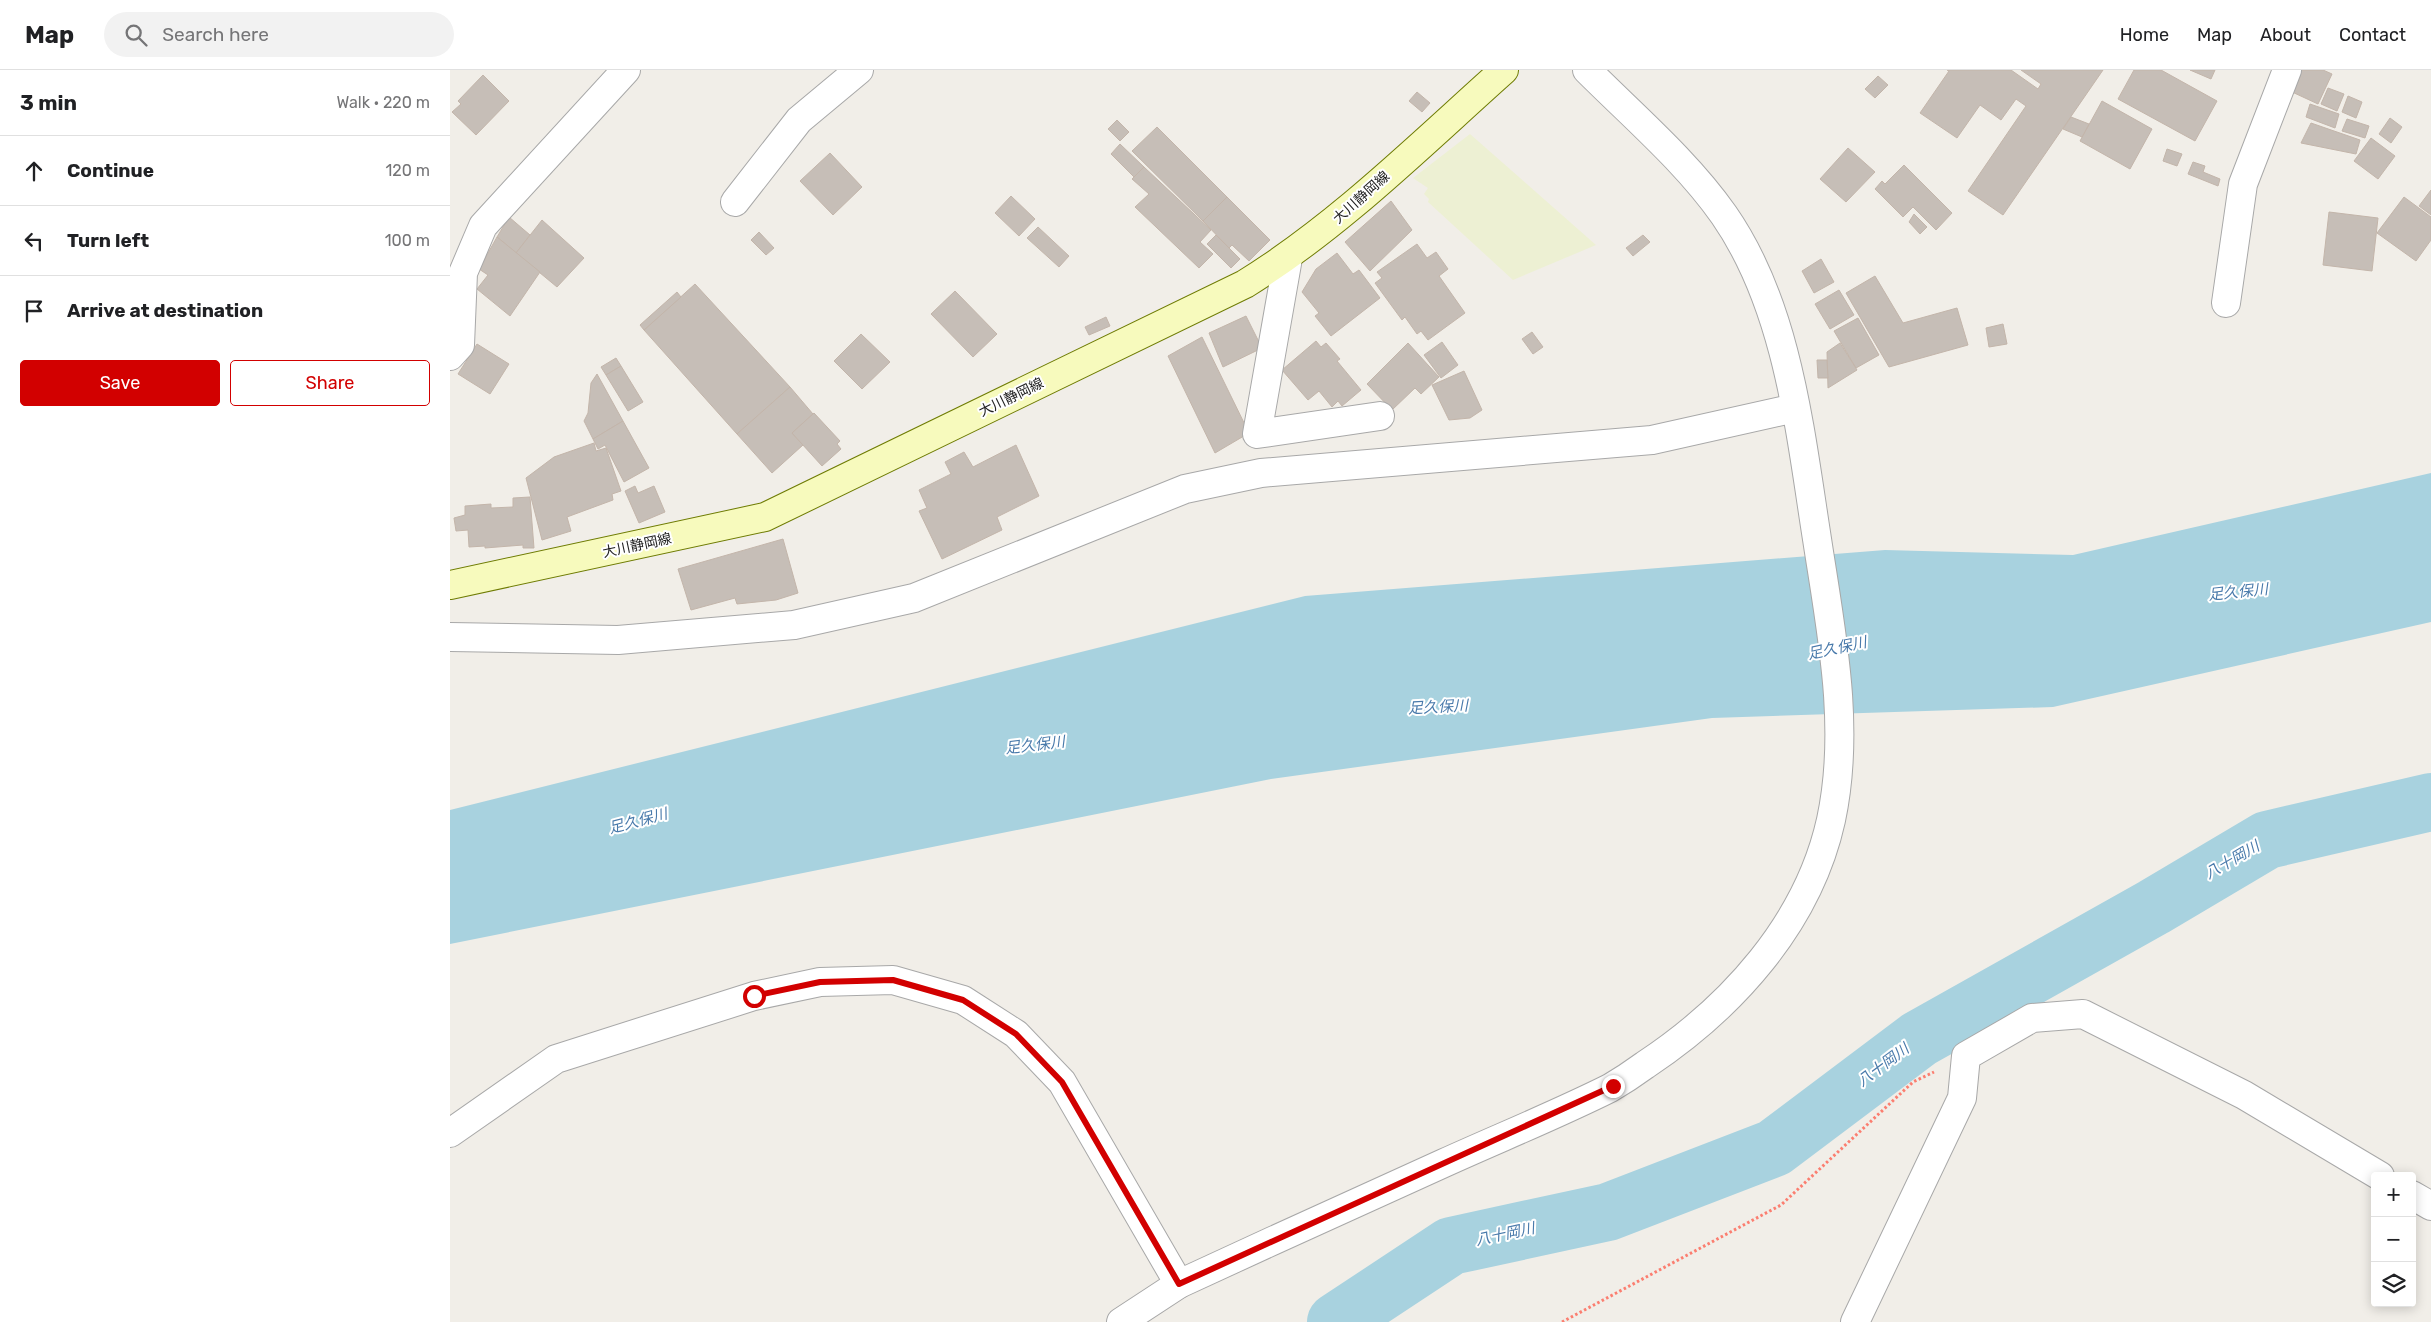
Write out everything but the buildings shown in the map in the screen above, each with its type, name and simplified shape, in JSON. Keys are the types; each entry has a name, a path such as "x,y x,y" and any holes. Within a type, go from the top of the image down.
{"main road":[{"name":"大川静岡線","path":"450,585 765,517 1245,284 1288,258 1330,225 1504,70"}],"street":[{"path":"450,356 460,345 463,273 483,226 626,70"},
{"path":"734,202 799,120 859,70"},
{"path":"1121,1322 1179,1284 1613,1086 1682,1040 1743,983 1772,948 1795,910 1813,873 1831,822 1839,769 1838,682 1800,434 1779,336 1764,292 1746,251 1723,213 1692,175 1587,70"},
{"path":"2226,304 2243,184 2286,70"},
{"path":"1288,258 1257,434 1380,416"},
{"path":"450,637 618,640 794,625 914,598 1185,489 1261,473 1652,440 1795,408"},
{"path":"450,1133 556,1059 754,996 820,982 893,980 963,1000 1016,1034 1062,1082 1179,1284"},
{"path":"1855,1322 1962,1098 1966,1056 2032,1018 2083,1014 2244,1095 2373,1172"},
{"path":"2416,1197 2431,1206"}],"path":[{"path":"1562,1322 1781,1205 1913,1082 1966,1056"}],"green space":[{"path":"1470,134 1596,245 1513,280 1428,202 1429,199 1424,194 1428,188 1413,178"}],"water":[{"name":"足久保川","path":"2431,473 2431,622 2053,707 1712,718 1271,779 450,944 450,810 1305,596 1885,550 2073,555"}],"waterway":[{"name":"八十岡川","path":"1336,1322 1451,1246 1608,1212 1774,1148 1919,1039 2154,907 2267,840 2431,802"}],"route":[{"path":"754,996 820,982 893,980 963,1000 1016,1034 1062,1082 1179,1284 1613,1086"}]}
